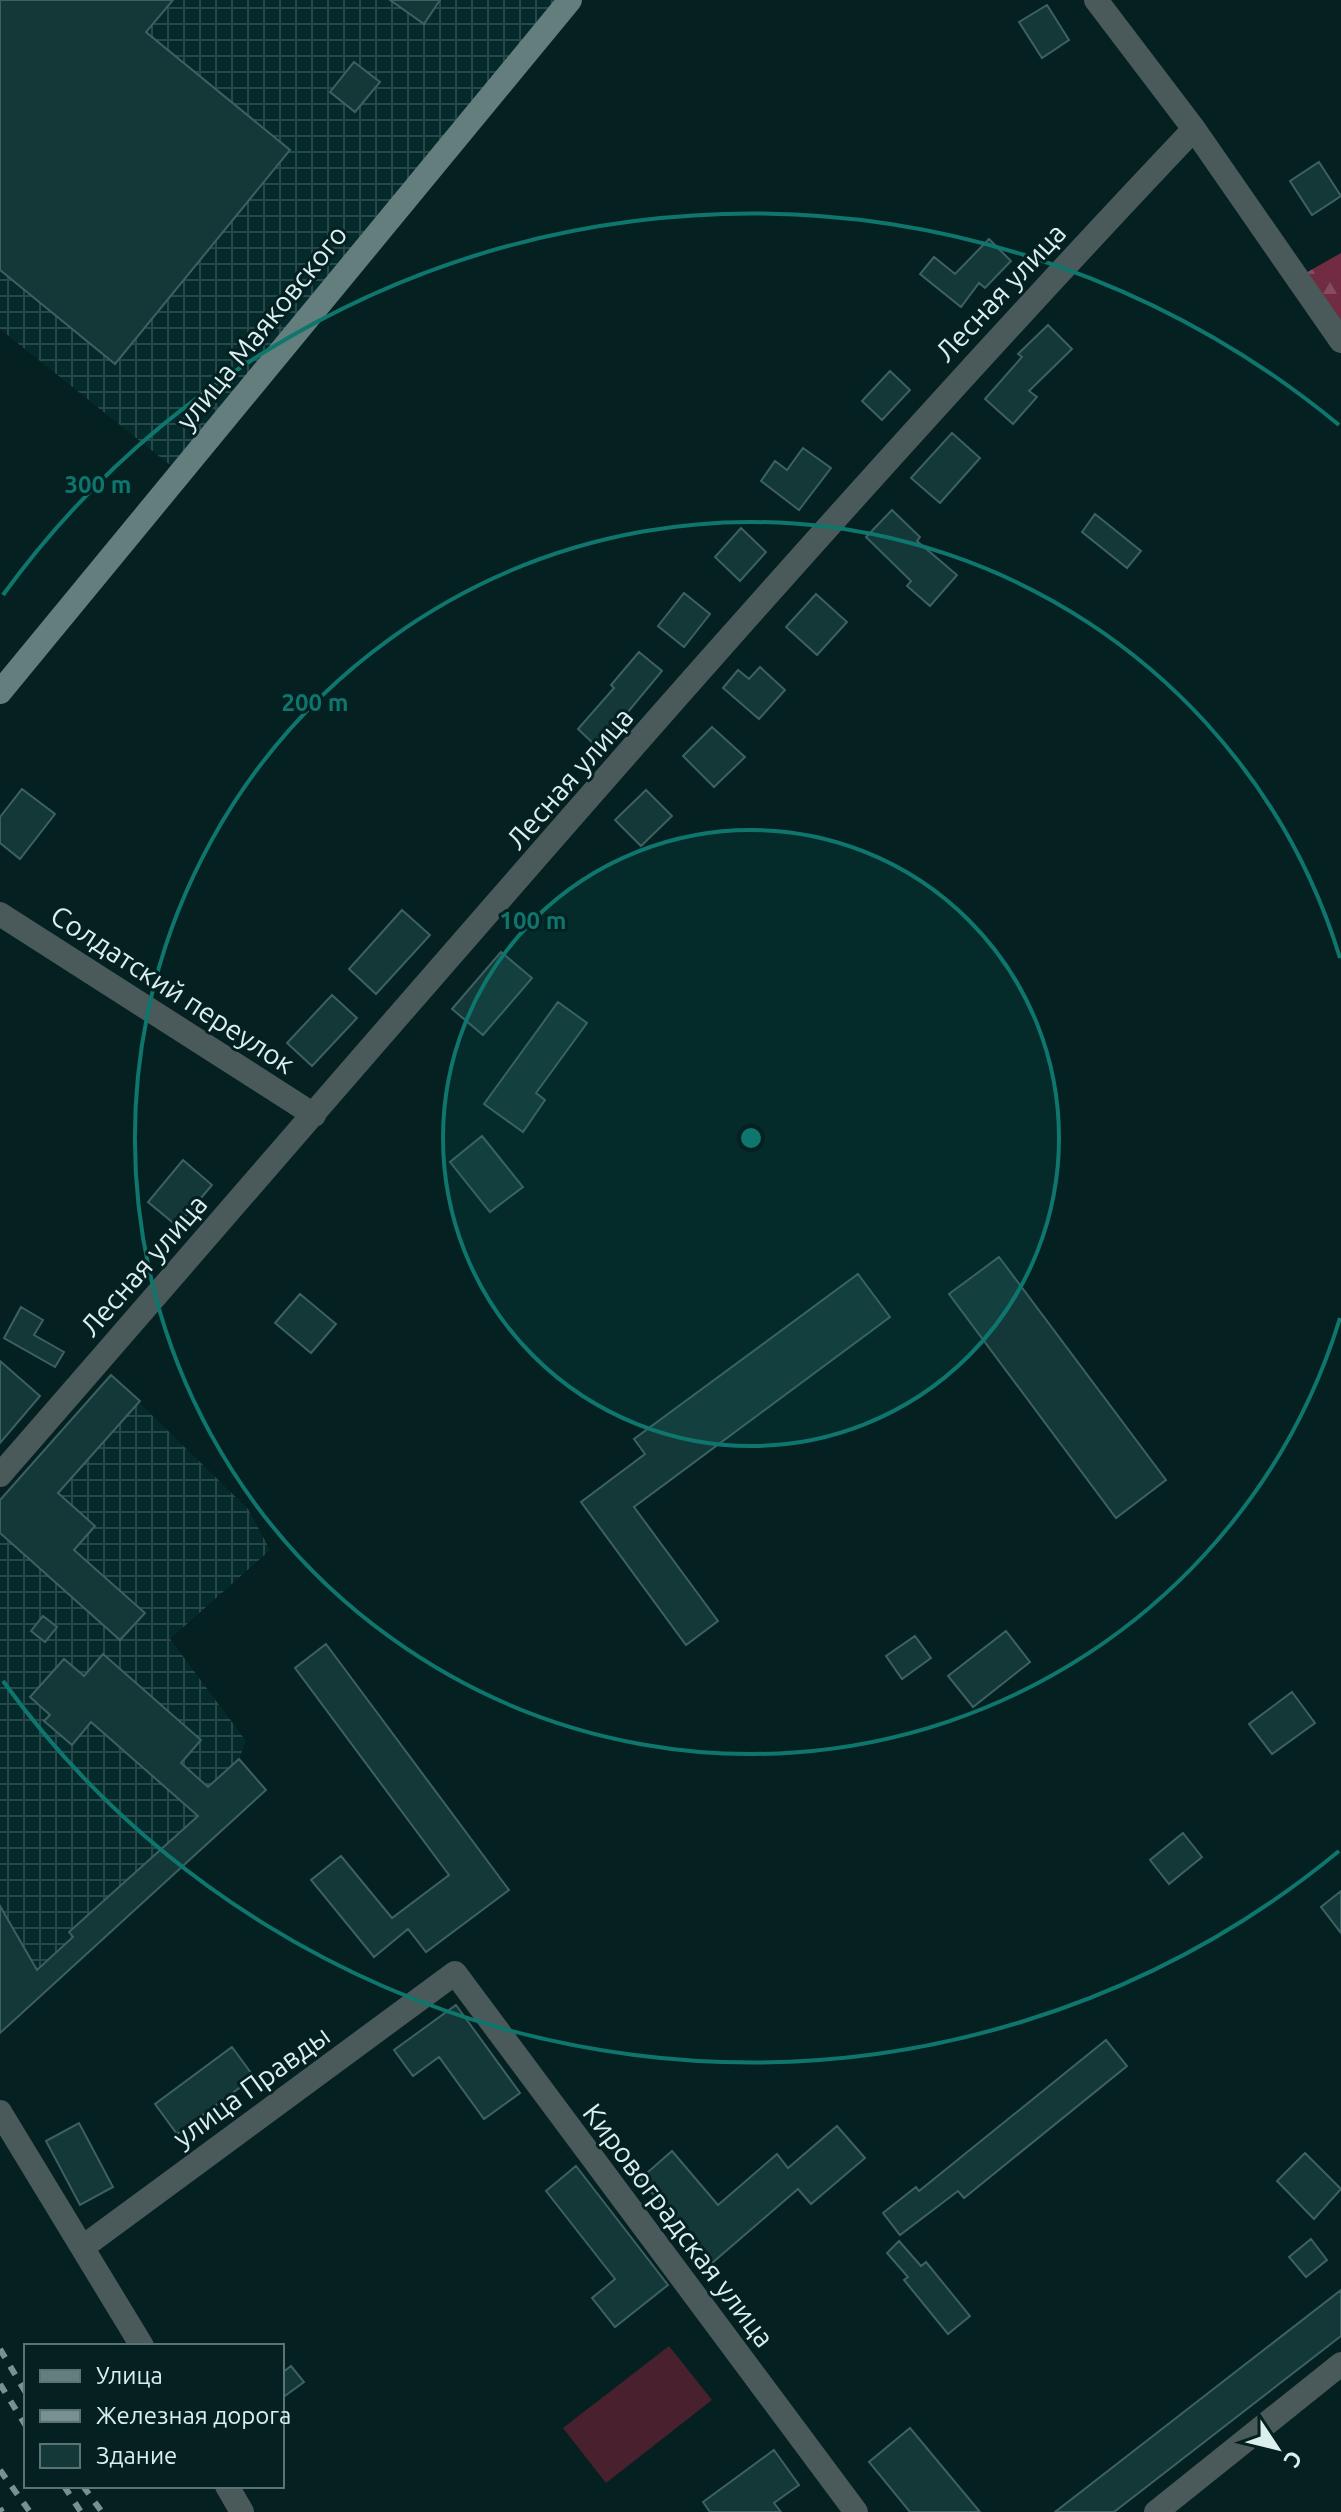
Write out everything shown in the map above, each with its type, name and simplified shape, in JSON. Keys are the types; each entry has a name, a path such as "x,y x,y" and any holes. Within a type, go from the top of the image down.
{"street":[{"name":"улица Маяковского","path":"0,692 570,0"},
{"path":"1096,0 1194,129 1341,341"},
{"name":"Лесная улица","path":"0,1475 874,476 1030,302 1194,129"},
{"name":"Солдатский переулок","path":"0,914 314,1115"},
{"name":"улица Правды","path":"83,2247 455,1973"},
{"name":"Кировоградская улица","path":"455,1973 856,2512"},
{"path":"0,2112 141,2344"},
{"path":"1156,2512 1341,2364"},
{"path":"228,2488 242,2512"}],"shaded area":[{"path":"0,0 570,0 180,473 0,329"},
{"path":"111,1375 248,1509 270,1550 170,1639 246,1741 239,1759 266,1790 0,2033 0,1500"},
{"path":"669,2346 712,2400 606,2483 563,2428"}],"green space":[{"path":"1341,253 1341,341 1297,278"}],"building":[{"path":"0,0 173,0 146,32 290,150 115,364 0,270"},
{"path":"390,0 440,0 424,24"},
{"path":"1047,5 1069,40 1042,58 1019,22"},
{"path":"354,62 380,82 355,112 330,92"},
{"path":"1319,162 1341,196 1312,215 1290,181"},
{"path":"989,239 1011,261 985,288 979,283 961,307 920,274 934,257 955,274"},
{"path":"1048,325 1072,349 1029,391 1037,397 1013,424 985,399 1022,357 1018,354"},
{"path":"890,371 910,390 882,420 862,401"},
{"path":"952,433 980,458 940,503 911,478"},
{"path":"803,448 831,468 799,510 761,481 775,461 787,470"},
{"path":"892,510 920,537 917,541 957,575 930,606 907,586 911,581 866,537"},
{"path":"1095,514 1141,551 1127,568 1082,532"},
{"path":"741,528 766,552 740,581 715,557"},
{"path":"684,593 710,614 684,647 658,626"},
{"path":"816,594 847,622 817,655 786,627"},
{"path":"639,652 662,671 598,748 578,729 614,688 611,685"},
{"path":"760,667 785,690 759,719 723,688 738,670 749,679"},
{"path":"712,727 745,757 714,787 683,756"},
{"path":"22,789 55,814 20,859 0,843 0,817"},
{"path":"646,790 672,816 641,846 615,820"},
{"path":"402,910 430,935 376,994 349,969"},
{"path":"501,952 532,978 483,1035 452,1009"},
{"path":"332,995 357,1018 312,1066 287,1043"},
{"path":"558,1002 587,1023 536,1093 545,1100 523,1132 484,1104"},
{"path":"482,1136 523,1187 490,1212 450,1162"},
{"path":"183,1160 212,1185 177,1226 148,1202"},
{"path":"999,1257 1166,1480 1116,1518 949,1294"},
{"path":"858,1274 890,1317 634,1507 718,1621 686,1645 581,1502 645,1454 634,1439"},
{"path":"300,1294 336,1324 311,1353 275,1323"},
{"path":"21,1307 43,1320 34,1335 64,1352 55,1367 4,1338"},
{"path":"0,1361 40,1396 0,1443"},
{"path":"111,1375 140,1401 58,1493 95,1526 74,1550 145,1613 120,1640 0,1533 0,1500"},
{"path":"43,1616 57,1627 45,1642 31,1631"},
{"path":"1006,1631 1030,1662 973,1707 948,1676"},
{"path":"915,1636 931,1658 902,1679 886,1656"},
{"path":"326,1644 509,1890 426,1952 408,1929 374,1957 311,1880 341,1856 392,1918 449,1875 295,1668"},
{"path":"103,1654 201,1740 181,1763 208,1787 239,1759 266,1790 0,2033 0,1906 37,1970 73,1937 69,1932 198,1816 91,1722 72,1745 44,1721 50,1715 30,1697 64,1659 84,1676"},
{"path":"1292,1692 1315,1723 1272,1754 1249,1724"},
{"path":"1183,1833 1202,1857 1169,1884 1150,1860"},
{"path":"1341,1891 1341,1933 1321,1907"},
{"path":"456,2005 520,2093 484,2119 439,2057 413,2076 394,2050"},
{"path":"1106,2040 1127,2066 964,2198 958,2191 900,2235 883,2213 916,2187 919,2191"},
{"path":"232,2047 254,2077 177,2134 155,2104"},
{"path":"79,2123 113,2187 80,2205 46,2141"},
{"path":"837,2126 865,2158 811,2204 798,2189 712,2263 640,2179 672,2151 718,2205 777,2154 788,2168"},
{"path":"1305,2153 1341,2189 1314,2219 1277,2181"},
{"path":"576,2166 668,2285 615,2327 592,2298 615,2279 546,2191"},
{"path":"1311,2239 1327,2260 1306,2277 1289,2257"},
{"path":"899,2241 921,2266 926,2262 970,2316 948,2334 904,2280 908,2277 887,2253"},
{"path":"1341,2290 1341,2336 1114,2512 1055,2512"},
{"path":"291,2366 304,2382 284,2397 284,2371"},
{"path":"910,2428 980,2512 910,2512 869,2462"},
{"path":"774,2450 799,2485 774,2503 781,2512 710,2512 703,2502"}],"railway":[{"path":"0,2349 24,2390"},
{"path":"0,2384 24,2423"},
{"path":"0,2470 30,2512"},
{"path":"65,2488 81,2512"},
{"path":"84,2488 102,2512"},
{"path":"0,2508 2,2512"}]}
